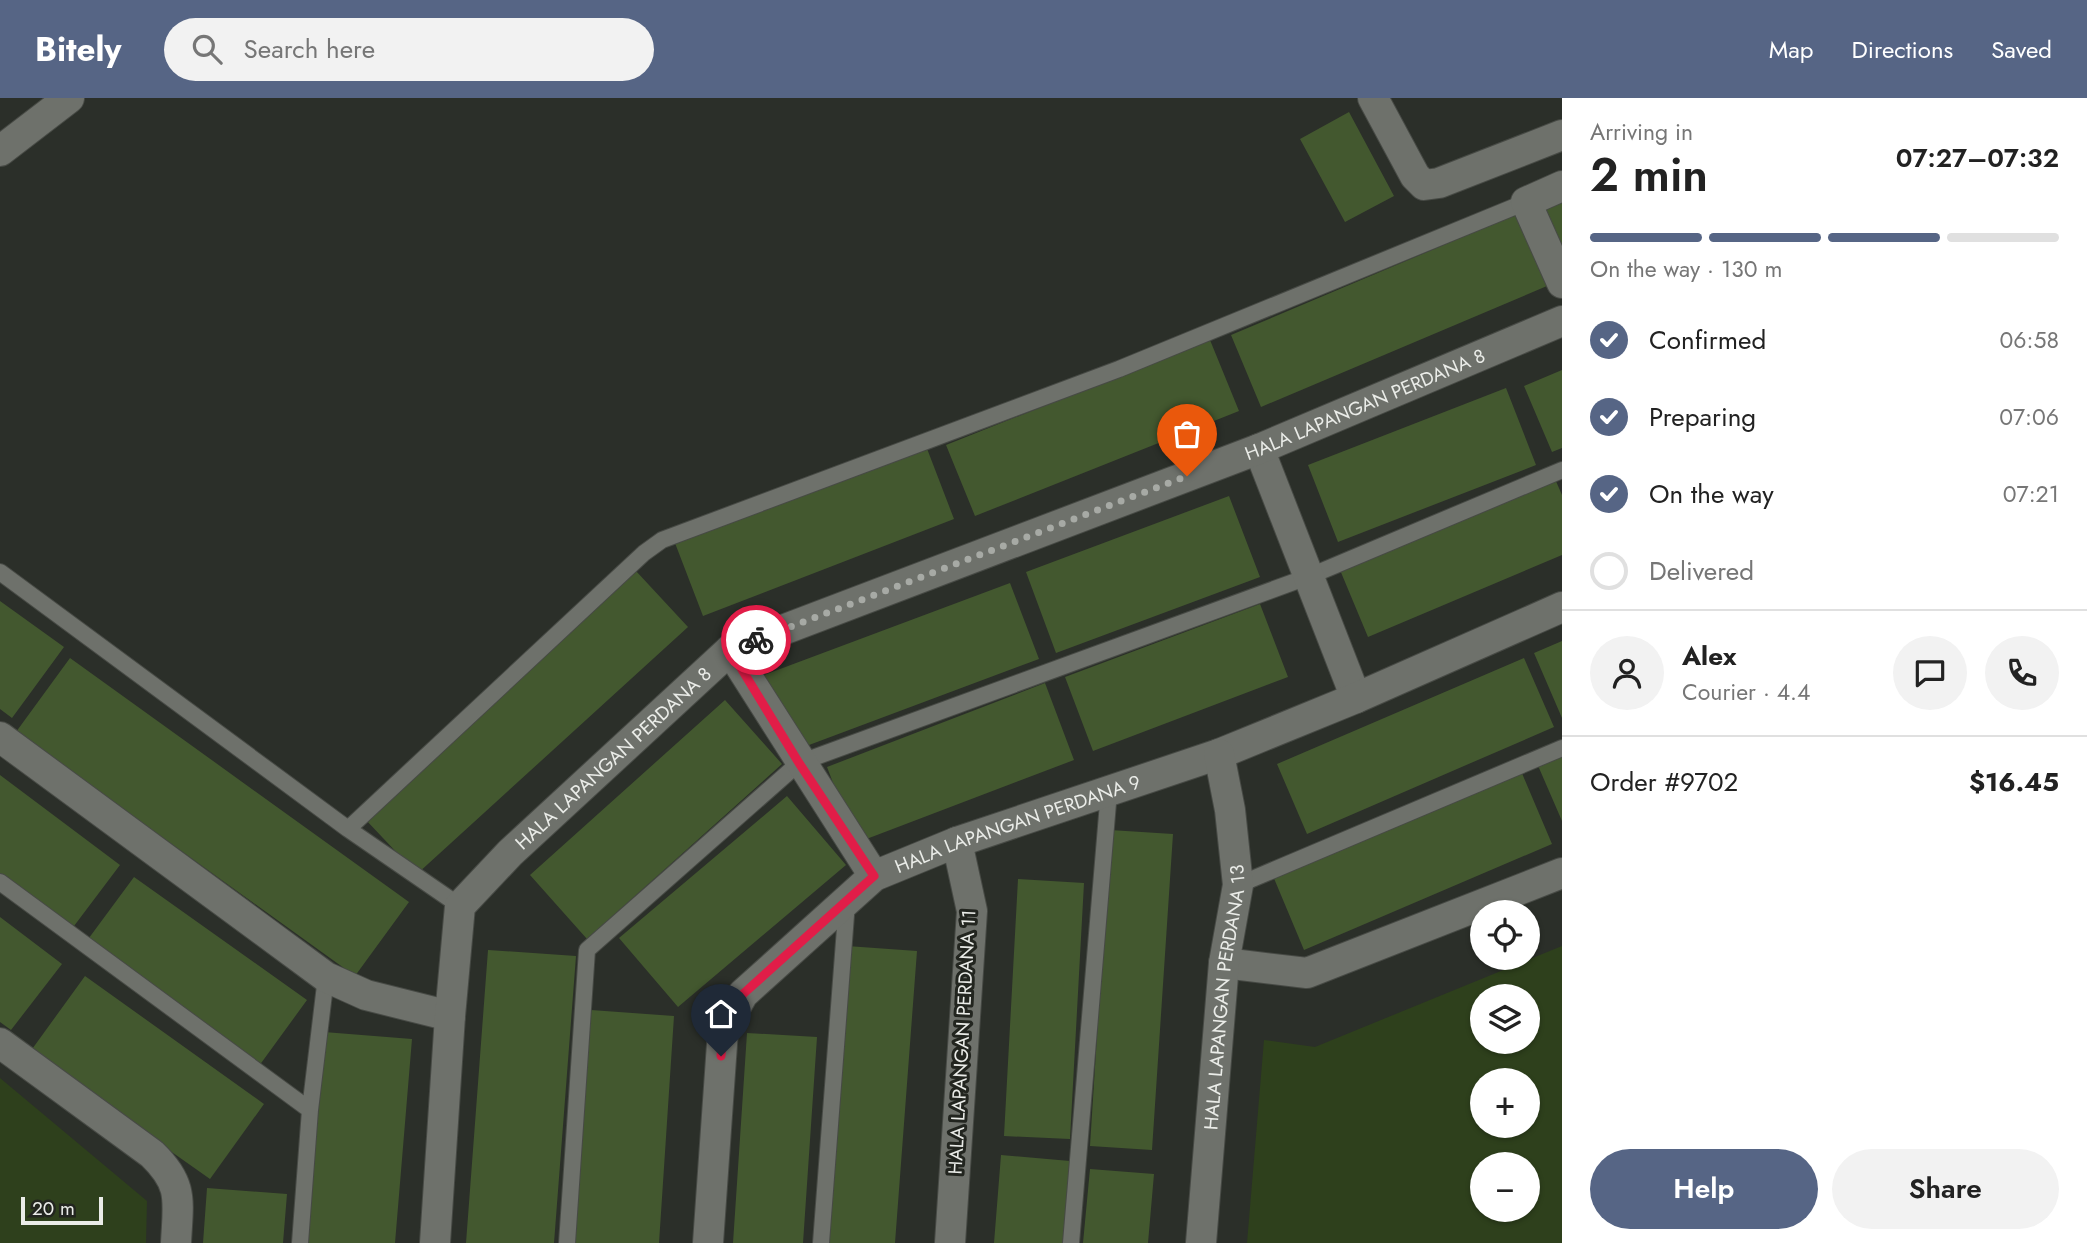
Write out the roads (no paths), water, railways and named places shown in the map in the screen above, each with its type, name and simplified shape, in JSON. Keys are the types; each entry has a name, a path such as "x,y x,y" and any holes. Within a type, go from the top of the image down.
{"street":[{"path":"0,151 69,98"},
{"path":"1373,98 1415,176 1424,185 1439,183 1562,135"},
{"path":"1562,186 1526,202 1562,283"},
{"name":"HALA LAPANGAN PERDANA 8","path":"460,906 510,853 730,650 1259,449 1562,321"},
{"path":"1259,449 1356,698"},
{"name":"HALA LAPANGAN PERDANA 9","path":"708,1243 723,1030 743,994 874,876 957,842 1219,754 1356,698 1562,607"},
{"path":"730,650 799,763 874,876"},
{"path":"0,737 326,977 366,995 450,1016"},
{"name":"HALA LAPANGAN PERDANA 13","path":"1201,1243 1224,963 1238,885 1230,810 1219,754"},
{"name":"HALA LAPANGAN PERDANA 11","path":"950,1243 972,911 957,842"},
{"path":"1224,963 1307,973 1562,873"},
{"path":"435,1243 460,906"},
{"path":"0,1043 152,1154 167,1168 176,1183 179,1197 176,1243"}],"lane":[{"path":"348,829 644,552 662,540 1119,369 1526,202"},
{"path":"567,1243 587,950 799,763 1310,576 1562,470"},
{"path":"0,572 348,829 460,906"},
{"path":"1238,885 1562,748"},
{"path":"1071,1243 1109,791"},
{"path":"0,882 310,1110"},
{"path":"821,1243 847,899"},
{"path":"300,1243 310,1110 326,977"}]}
